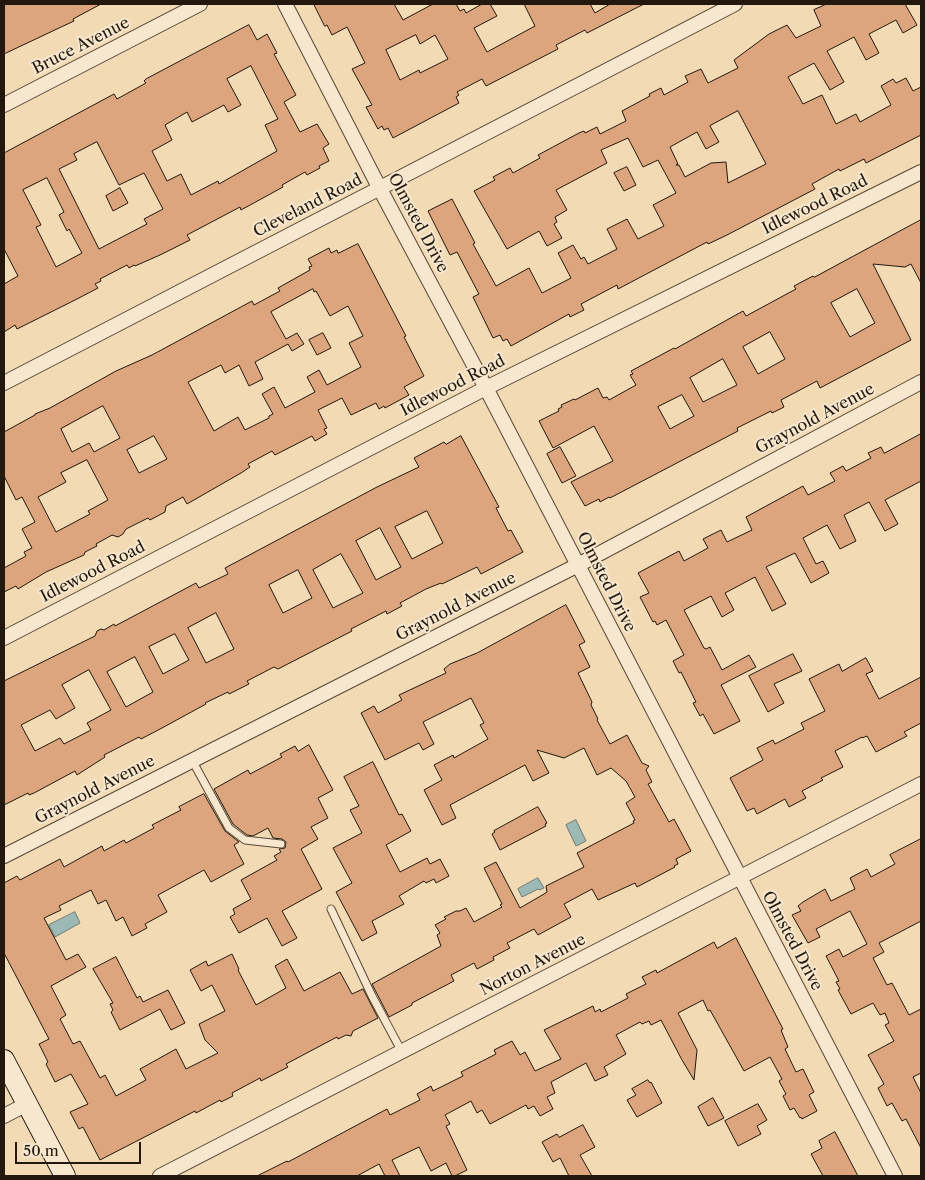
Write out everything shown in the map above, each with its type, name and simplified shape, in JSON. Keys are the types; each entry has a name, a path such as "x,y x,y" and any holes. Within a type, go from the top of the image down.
{"street":[{"name":"Bruce Avenue","path":"4,105 200,4"},
{"name":"Olmsted Drive","path":"285,4 895,1176"},
{"name":"Cleveland Road","path":"4,383 735,4"},
{"name":"Idlewood Road","path":"4,638 486,388 921,172"},
{"name":"Graynold Avenue","path":"4,856 578,565 921,382"},
{"name":"Norton Avenue","path":"160,1176 921,784"},
{"path":"4,1060 65,1176"},
{"path":"4,1116 27,1104"}],"lane":[{"path":"192,760 229,828 245,840 281,844"},
{"path":"331,909 372,996 402,1052"}],"water":[{"path":"576,820 586,841 576,846 566,825"},
{"path":"538,878 544,888 522,897 518,889"},
{"path":"75,912 80,923 55,937 49,925"}],"building":[{"path":"4,4 101,4 73,19 74,21 4,54"},
{"path":"314,4 394,4 403,20 433,4 456,4 460,11 464,9 466,13 482,4 490,4 497,16 474,28 487,52 535,26 524,4 590,4 595,13 610,4 644,4 587,33 585,30 556,45 558,49 486,86 482,79 457,92 459,95 456,97 459,103 393,138 388,128 384,130 382,126 378,129 366,107 372,105 352,69 365,63 347,27 332,35 327,25 325,26","holes":["416,35 420,44 435,35 448,59 420,73 419,70 400,80 386,50"]},
{"path":"827,4 905,4 917,25 903,33 896,20 869,34 879,53 866,60 854,37 827,51 844,82 830,90 814,63 788,77 803,104 822,95 836,124 856,114 860,122 891,105 881,86 893,79 896,83 906,78 913,91 921,87 921,135 866,163 864,159 840,171 839,169 812,184 815,189 727,235 708,244 707,242 618,289 617,285 581,304 584,310 570,317 569,314 511,346 507,339 503,341 500,335 493,338 473,297 479,294 457,252 450,255 428,211 452,199 475,243 473,244 496,286 529,268 542,293 571,278 558,253 573,245 581,259 584,257 588,264 617,249 607,229 627,219 638,239 664,226 653,205 676,193 658,160 643,167 628,138 601,150 607,163 556,190 567,210 555,217 557,222 554,224 562,238 547,246 539,231 507,249 474,191 495,180 493,177 510,168 513,173 540,158 538,155 579,133 584,131 585,133 597,127 600,134 626,121 622,111 661,88 664,95 688,82 685,76 701,69 708,83 738,68 734,60 769,34 787,25 796,38 821,26 814,10","holes":["738,111 766,164 728,183 726,162 711,163 685,177 679,165 676,165 678,164 670,147 697,132 706,149 719,142 710,126"]},
{"path":"249,25 257,40 267,34 277,53 274,54 296,95 284,102 300,132 317,124 329,144 323,148 329,161 307,175 305,172 282,185 283,187 241,210 240,207 187,235 190,240 135,266 129,268 127,265 100,279 101,281 95,284 98,288 17,329 15,325 4,332 4,284 18,276 4,249 4,153 114,94 117,99 146,83 144,81","holes":["251,66 278,119 265,125 277,151 219,184 218,181 191,195 181,174 167,181 152,151 172,140 165,125 187,112 192,122 224,105 228,112 241,105 227,79","97,142 119,185 144,173 163,209 144,219 147,224 99,249 59,169 77,160 74,154","47,178 64,212 59,215 82,253 56,267 36,227 41,225 23,190"]},
{"path":"627,167 636,185 624,191 614,173"},
{"path":"120,188 128,203 113,211 106,196"},
{"path":"921,220 921,283 911,264 905,267 873,264 911,340 820,388 817,381 781,400 784,407 772,413 771,411 737,428 738,431 610,498 600,502 599,499 585,506 571,482 613,461 594,426 553,448 539,421 559,411 558,409 562,407 561,405 598,388 603,398 607,397 609,400 636,385 630,375 633,374 631,371 743,311 746,316 796,289 794,286","holes":["857,289 875,323 850,337 831,303","770,332 785,359 758,374 743,347","723,359 737,385 703,402 690,378","682,395 694,416 670,429 658,407"]},
{"path":"358,244 406,336 404,337 424,376 404,387 409,395 385,408 384,406 379,409 376,403 351,415 342,398 318,410 327,428 324,429 327,434 315,441 312,436 275,455 272,451 248,464 250,467 241,473 187,504 183,497 166,506 165,512 126,529 118,537 112,535 96,544 97,546 85,552 84,555 46,572 18,589 16,586 4,592 4,568 26,556 24,552 32,548 22,529 35,522 22,497 16,500 4,476 4,432 116,371 152,355 252,301 254,305 280,291 278,288 310,270 309,267 312,266 308,259 329,248 331,253 337,250 338,253","holes":["313,289 330,316 348,306 363,336 349,343 361,367 327,385 319,370 307,377 315,392 285,408 274,387 262,394 273,414 269,418 245,430 238,417 214,431 188,382 221,365 225,373 239,365 249,386 263,379 255,362 288,344 292,351 304,344 297,333 286,339 271,312","103,406 120,438 94,452 89,443 72,452 61,429","154,436 167,459 139,473 127,450","87,460 108,500 88,511 90,514 56,532 38,497 66,482 61,473"]},
{"path":"323,333 331,348 317,355 309,340"},
{"path":"921,434 921,481 885,500 898,524 885,531 869,502 844,515 856,541 840,549 827,525 803,538 816,564 823,561 829,573 811,583 795,553 766,567 786,604 772,611 755,577 725,593 734,610 722,617 711,596 684,610 704,648 710,647 722,670 749,655 756,667 721,685 740,721 714,734 703,714 700,716 693,703 696,702 681,672 679,673 673,661 684,655 666,620 657,625 655,621 653,622 640,597 649,593 638,573 679,551 684,561 708,548 703,539 721,530 727,542 752,530 746,517 803,486 808,495 835,481 830,473 843,466 846,471 871,458 868,453 881,447 884,453"},
{"path":"461,436 499,507 496,508 508,531 511,530 523,552 481,574 477,567 442,584 426,589 400,603 402,606 387,614 386,611 351,629 352,631 278,669 274,667 247,681 249,684 205,703 141,739 139,737 104,755 105,757 77,775 75,771 34,793 29,795 28,793 4,805 4,681 95,636 97,631 104,630 114,624 115,626 196,583 199,588 228,574 225,568 377,487 419,467 414,458 444,442 446,444","holes":["427,511 443,543 412,559 395,527","380,528 401,567 376,580 356,541","341,554 363,593 333,608 313,570","298,570 312,598 283,613 269,585","216,613 234,649 206,663 188,628","175,634 189,660 163,674 149,647","135,657 153,692 126,707 107,672","89,670 111,710 87,723 91,730 64,744 60,738 35,751 21,725 50,710 56,719 75,708 62,685"]},
{"path":"560,447 576,476 562,483 547,454"},
{"path":"566,605 585,642 579,645 590,667 578,673 592,702 591,705 597,720 610,744 627,735 642,763 649,766 646,770 652,782 648,784 669,822 674,819 691,851 676,859 678,864 675,867 637,887 635,883 598,900 592,889 564,904 571,917 538,935 534,929 507,943 510,948 493,957 494,960 477,969 474,963 451,975 454,981 389,1017 372,984 441,946 437,935 440,933 435,925 446,919 444,917 466,908 474,922 502,907 484,868 496,862 520,908 547,892 546,886 584,867 577,853 634,823 633,821 635,820 626,803 635,797 626,781 611,768 597,775 584,748 564,758 537,750 549,773 533,781 525,765 450,805 456,818 442,825 424,790 442,780 434,765 453,755 454,758 488,739 480,725 484,723 471,698 423,722 434,744 423,750 419,743 385,760 361,713 374,706 378,713 402,700 399,695 446,673 444,669 450,664 477,653"},
{"path":"793,654 802,671 774,684 784,703 768,712 749,676"},
{"path":"866,658 873,671 866,674 879,699 921,677 921,723 904,732 907,736 876,752 867,736 835,751 843,767 821,778 823,780 802,791 806,798 789,807 785,799 757,814 754,808 747,811 730,778 763,760 757,748 773,740 775,744 804,729 801,723 825,711 809,679 839,664 842,671"},
{"path":"309,745 333,790 318,798 328,818 311,827 318,839 301,849 322,889 282,911 297,938 282,946 267,918 239,933 230,917 235,914 233,909 251,899 241,880 277,860 274,856 281,852 279,849 285,848 286,842 282,839 273,838 268,828 253,836 247,835 233,824 214,789 248,770 250,774 282,757 280,754 295,746 298,751"},
{"path":"373,762 399,815 402,814 411,831 386,845 400,872 427,858 430,864 440,859 449,876 436,883 434,879 426,883 424,881 399,896 404,904 372,921 377,933 362,941 336,892 352,883 333,848 362,833 350,810 359,806 344,777"},
{"path":"204,794 225,831 239,842 234,845 244,864 211,882 204,870 158,895 167,912 145,924 147,928 132,936 123,917 116,921 106,900 98,904 91,890 59,906 61,910 44,918 66,960 78,954 86,967 51,986 66,1015 60,1019 73,1044 80,1041 100,1078 105,1075 116,1096 146,1080 140,1069 176,1049 186,1069 218,1053 205,1040 199,1024 225,1011 212,985 201,991 190,970 206,961 208,966 232,954 256,1005 286,988 275,966 287,959 304,991 340,972 352,994 363,989 378,1018 353,1031 351,1036 346,1035 338,1039 337,1037 286,1064 288,1067 261,1081 260,1078 232,1093 233,1096 221,1102 220,1100 196,1113 195,1111 100,1160 83,1127 79,1129 70,1112 88,1104 71,1074 55,1082 39,1044 49,1039 4,953 4,883 17,876 20,880 60,859 64,867 102,846 104,851 124,840 126,843 154,828 152,825 181,810 179,807"},
{"path":"538,807 547,823 545,824 546,826 500,850 492,834 494,831"},
{"path":"921,839 921,921 879,943 884,952 873,958 887,985 892,983 909,1015 921,1009 921,1073 913,1077 921,1093 921,1148 906,1119 902,1121 892,1103 887,1106 878,1088 884,1084 868,1055 894,1041 885,1025 889,1023 885,1013 880,1015 873,1003 851,1014 838,990 840,989 836,982 839,981 826,956 839,949 843,957 867,944 850,911 816,929 820,937 808,943 792,915 801,911 798,906 803,902 825,889 831,901 855,889 850,878 867,869 871,877 895,864 890,855"},
{"path":"736,938 783,1029 781,1030 788,1047 785,1049 796,1072 803,1069 814,1092 809,1095 817,1111 802,1119 794,1108 790,1110 783,1096 786,1094 779,1081 782,1079 770,1057 744,1071 703,1000 678,1013 697,1050 694,1080 661,1020 651,1025 649,1021 642,1024 640,1022 616,1035 626,1054 604,1067 608,1075 595,1081 586,1063 551,1082 555,1093 547,1097 553,1109 540,1116 534,1106 528,1109 526,1105 490,1124 482,1110 477,1113 471,1101 445,1115 450,1124 446,1126 467,1170 455,1176 452,1176 446,1163 431,1171 419,1147 392,1160 400,1176 385,1176 379,1164 357,1176 257,1176 288,1162 387,1109 390,1115 420,1100 417,1094 431,1086 433,1091 463,1076 461,1072 496,1054 494,1050 512,1041 520,1055 525,1052 535,1071 561,1059 544,1030 593,1006 595,1012 600,1009 601,1012 628,998 626,994 646,984 642,977 656,970 657,973 714,942 717,948"},
{"path":"116,957 137,998 140,996 143,1002 168,990 185,1023 171,1030 160,1009 120,1030 111,1012 113,1010 110,1004 113,1003 93,969"},
{"path":"648,1080 651,1082 662,1103 637,1117 627,1100 636,1095 632,1089"},
{"path":"713,1098 724,1118 708,1126 698,1107"},
{"path":"758,1104 767,1120 757,1126 761,1134 738,1146 725,1121"},
{"path":"583,1125 595,1147 580,1155 592,1176 569,1176 560,1158 553,1162 542,1142 557,1134 559,1137"},
{"path":"835,1132 858,1176 823,1176 811,1154 822,1148 819,1141"}]}
